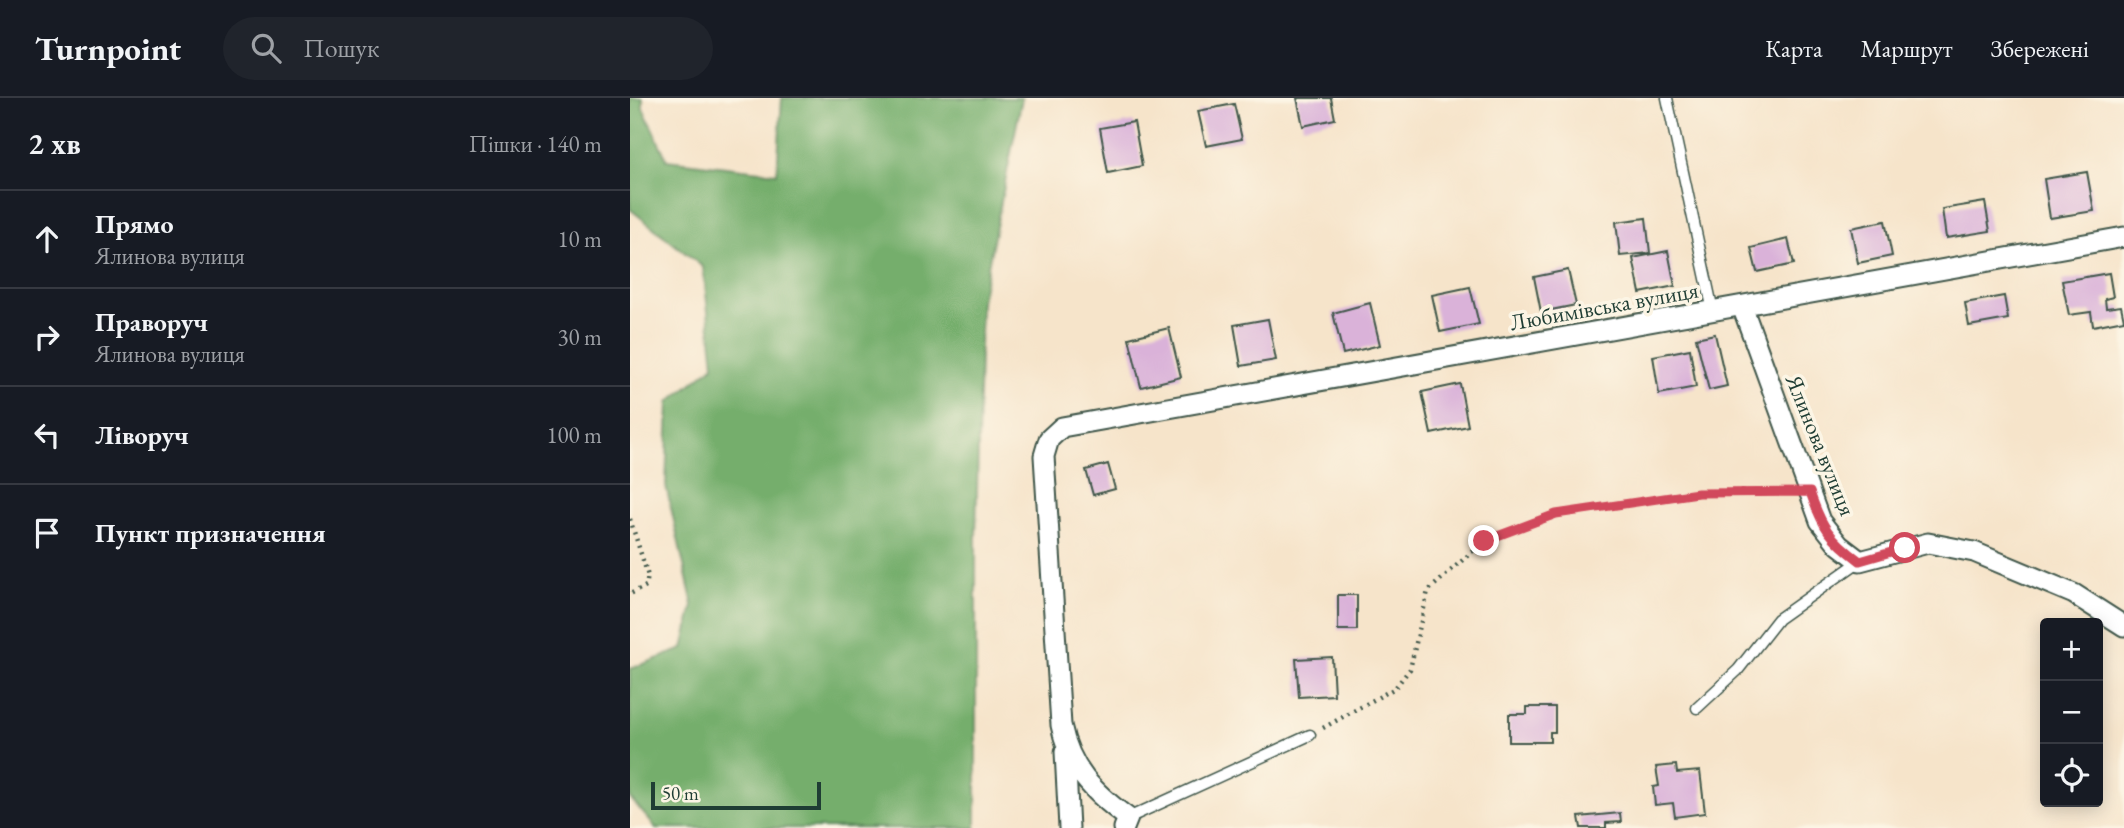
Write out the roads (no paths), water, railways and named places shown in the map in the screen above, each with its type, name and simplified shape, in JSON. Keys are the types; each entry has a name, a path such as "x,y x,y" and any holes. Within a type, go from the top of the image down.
{"street":[{"name":"Любимівська вулиця","path":"1065,744 1054,645 1044,456 1049,439 1062,427 2124,237"},
{"name":"Ялинова вулиця","path":"1742,306 1820,521 1839,545 1860,561"},
{"path":"1860,561 1928,543 1974,552 2074,594 2124,625"},
{"path":"1065,744 1078,772 1126,823"},
{"path":"1065,744 1069,828"}],"lane":[{"path":"1667,98 1713,311"},
{"path":"1697,708 1738,670 1778,619 1860,561"},
{"path":"1126,823 1310,735"}]}
